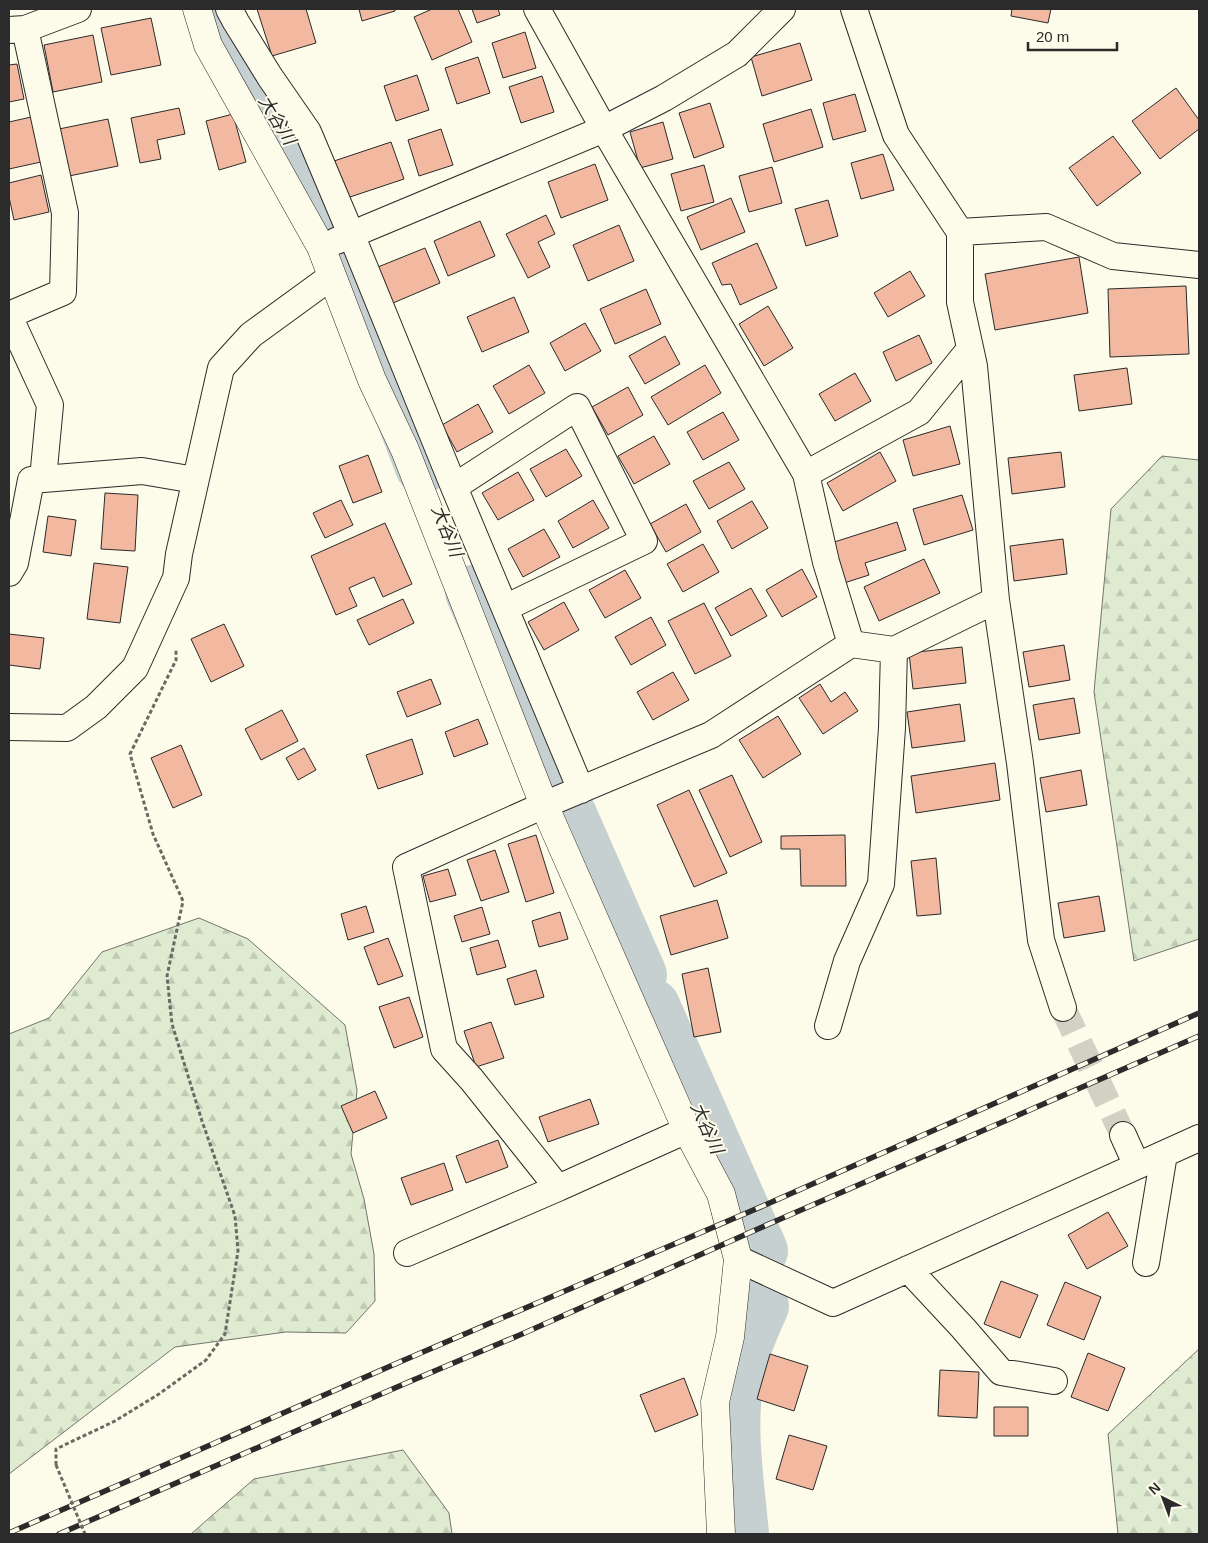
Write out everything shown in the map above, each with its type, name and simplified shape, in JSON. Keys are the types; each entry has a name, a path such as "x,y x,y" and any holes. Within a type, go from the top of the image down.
{"street":[{"path":"43,479 50,405 9,316 63,292 65,213 17,30 78,9"},
{"path":"197,9 208,45 321,247 372,380 405,450 544,805 687,1130 721,1194 738,1259 730,1338 715,1402 721,1534"},
{"path":"229,9 270,77 308,132 352,234 454,487 581,790"},
{"path":"537,9 604,129 806,474 826,562 851,644"},
{"path":"321,247 604,129 664,98 737,54 782,9"},
{"path":"854,9 896,135 960,232 960,302 974,366 996,600 1020,763 1041,940 1063,1008"},
{"path":"960,232 1046,228 1113,256 1199,265"},
{"path":"9,727 67,728 96,707 135,668 176,578 179,554 221,368 251,335 332,276"},
{"path":"806,474 919,412 970,349"},
{"path":"454,487 577,407 644,541 505,608"},
{"path":"9,573 15,563 31,480 142,471 195,480"},
{"path":"558,1188 472,1080 444,1049 406,867 544,805 711,735 851,644 894,650 996,600"},
{"path":"828,1026 847,961 881,884 892,728 894,650"},
{"path":"407,1253 687,1130"},
{"path":"1123,1135 1137,1166"},
{"path":"738,1259 833,1303 1199,1138"},
{"path":"1146,1263 1164,1154"},
{"path":"908,1269 1001,1372 1054,1381"}],"path":[{"path":"86,1534 56,1466 56,1449 123,1416 160,1394 206,1360 225,1334 238,1251 235,1216 202,1121 172,1024 167,976 183,901 153,834 130,754 176,660 176,642"}],"green space":[{"path":"1162,456 1199,460 1199,939 1134,961 1094,692 1111,509"},
{"path":"199,918 248,939 345,1025 357,1090 351,1154 364,1199 374,1254 375,1301 346,1333 286,1332 175,1347 9,1474 9,1034 49,1018 102,952"},
{"path":"1199,1349 1199,1534 1118,1534 1108,1434"},
{"path":"403,1450 449,1513 452,1534 191,1534 254,1479"}],"building":[{"path":"257,9 306,9 316,43 272,56"},
{"path":"359,9 395,9 395,11 362,21"},
{"path":"432,9 458,9 472,42 432,60 414,17"},
{"path":"472,9 498,9 500,15 477,23"},
{"path":"1012,9 1051,9 1048,23 1011,16"},
{"path":"151,18 161,65 111,75 101,28"},
{"path":"525,32 536,68 503,78 492,43"},
{"path":"93,35 102,82 53,92 44,45"},
{"path":"800,43 812,80 762,96 751,57"},
{"path":"478,57 490,93 457,104 445,68"},
{"path":"17,64 24,99 9,102 9,65"},
{"path":"417,75 429,110 396,121 384,86"},
{"path":"542,76 554,112 521,123 509,87"},
{"path":"1176,88 1199,120 1199,129 1160,159 1132,121"},
{"path":"855,94 866,131 833,140 823,103"},
{"path":"710,103 724,147 694,158 679,113"},
{"path":"179,108 185,134 157,140 161,159 140,163 131,118"},
{"path":"811,109 823,147 774,162 763,124"},
{"path":"233,114 246,162 219,170 206,121"},
{"path":"31,117 41,162 9,169 9,122"},
{"path":"108,119 118,166 69,176 59,129"},
{"path":"663,122 673,159 640,168 630,132"},
{"path":"441,129 453,165 419,176 408,140"},
{"path":"1113,136 1141,173 1097,206 1069,168"},
{"path":"391,142 404,179 347,198 334,161"},
{"path":"883,154 894,190 861,199 851,163"},
{"path":"595,164 608,200 561,218 548,182"},
{"path":"704,165 714,202 681,211 671,174"},
{"path":"772,167 782,203 749,212 739,176"},
{"path":"41,175 49,212 14,220 9,197 9,183"},
{"path":"731,198 745,232 701,250 687,217"},
{"path":"828,200 838,236 806,246 795,209"},
{"path":"546,215 555,234 538,242 550,267 528,278 506,234"},
{"path":"480,221 495,256 448,276 434,241"},
{"path":"619,225 634,261 588,281 573,245"},
{"path":"757,243 777,288 740,305 731,284 722,285 712,263"},
{"path":"425,248 440,283 393,303 378,267"},
{"path":"1079,257 1088,313 995,330 985,274"},
{"path":"910,271 925,296 888,317 874,293"},
{"path":"1186,286 1189,354 1110,357 1108,289"},
{"path":"646,289 661,324 615,344 600,309"},
{"path":"514,297 529,332 482,352 467,317"},
{"path":"768,306 793,348 764,366 739,324"},
{"path":"585,323 601,351 565,371 550,343"},
{"path":"919,335 932,363 896,381 883,352"},
{"path":"665,336 680,364 645,384 629,356"},
{"path":"529,365 545,393 509,414 493,386"},
{"path":"705,365 721,393 668,425 651,397"},
{"path":"1127,368 1132,404 1079,411 1074,375"},
{"path":"855,373 871,401 835,421 819,394"},
{"path":"628,387 643,415 608,435 592,407"},
{"path":"478,404 493,432 457,452 442,425"},
{"path":"723,412 739,440 703,460 687,432"},
{"path":"950,426 960,464 913,476 903,440"},
{"path":"654,436 670,464 634,484 618,456"},
{"path":"566,449 582,476 546,497 530,469"},
{"path":"880,452 896,481 843,511 827,483"},
{"path":"1061,452 1065,487 1012,494 1008,458"},
{"path":"368,455 382,492 353,503 339,466"},
{"path":"729,462 745,489 709,509 693,481"},
{"path":"518,472 534,500 498,520 482,493"},
{"path":"105,493 138,495 135,551 101,549"},
{"path":"962,495 973,530 924,545 913,509"},
{"path":"341,500 353,525 325,538 313,513"},
{"path":"593,500 609,528 573,548 558,521"},
{"path":"752,501 768,528 732,549 717,521"},
{"path":"686,504 701,532 666,552 650,524"},
{"path":"48,516 76,520 71,556 43,552"},
{"path":"897,522 906,550 865,563 869,575 841,584 828,544"},
{"path":"385,523 412,584 383,597 374,577 349,588 357,606 336,615 311,556"},
{"path":"544,529 560,557 523,577 508,549"},
{"path":"1063,539 1067,574 1014,581 1010,546"},
{"path":"703,544 719,572 683,592 667,564"},
{"path":"924,559 940,593 879,621 864,587"},
{"path":"94,563 128,567 120,623 87,619"},
{"path":"802,569 817,597 782,617 766,590"},
{"path":"625,570 641,598 605,618 589,590"},
{"path":"751,588 767,616 731,636 715,608"},
{"path":"403,599 414,623 369,645 357,620"},
{"path":"564,602 579,630 544,650 528,622"},
{"path":"704,603 731,656 695,674 668,621"},
{"path":"651,617 666,645 631,665 615,637"},
{"path":"224,624 244,666 211,682 191,639"},
{"path":"9,634 44,638 40,669 9,665"},
{"path":"1064,645 1070,680 1029,687 1023,652"},
{"path":"962,647 966,683 913,689 909,653"},
{"path":"673,672 689,700 653,720 637,692"},
{"path":"431,679 441,704 407,717 397,692"},
{"path":"820,684 831,702 845,692 858,711 823,734 799,698"},
{"path":"1074,698 1080,733 1039,740 1033,705"},
{"path":"960,704 965,741 912,748 907,712"},
{"path":"282,710 298,741 261,760 245,729"},
{"path":"778,716 801,754 763,778 739,740"},
{"path":"478,719 488,744 454,757 445,732"},
{"path":"412,739 423,774 378,789 366,755"},
{"path":"181,745 202,795 173,808 151,758"},
{"path":"304,748 316,770 298,780 286,758"},
{"path":"995,763 1000,800 916,813 911,776"},
{"path":"1081,770 1087,805 1046,812 1040,778"},
{"path":"732,775 762,842 730,857 699,790"},
{"path":"689,790 727,873 694,887 657,805"},
{"path":"536,835 554,893 526,902 508,844"},
{"path":"845,835 846,886 801,886 800,849 781,849 781,836"},
{"path":"495,850 509,892 481,901 467,860"},
{"path":"936,858 941,914 917,916 911,861"},
{"path":"448,869 456,895 430,902 423,876"},
{"path":"1099,896 1105,931 1064,938 1058,903"},
{"path":"717,900 728,938 671,955 660,916"},
{"path":"366,906 374,932 348,940 341,914"},
{"path":"482,907 490,934 462,942 454,916"},
{"path":"560,912 568,939 539,947 532,921"},
{"path":"388,938 403,976 378,985 364,947"},
{"path":"498,940 506,967 477,975 470,948"},
{"path":"708,968 721,1032 694,1037 682,974"},
{"path":"536,970 544,997 515,1005 507,979"},
{"path":"409,997 423,1037 394,1048 379,1007"},
{"path":"491,1022 504,1058 476,1067 464,1031"},
{"path":"375,1091 387,1118 353,1133 341,1106"},
{"path":"590,1099 599,1124 548,1142 539,1117"},
{"path":"498,1140 508,1167 466,1183 456,1156"},
{"path":"444,1163 453,1190 411,1205 401,1178"},
{"path":"1108,1212 1128,1246 1087,1269 1068,1235"},
{"path":"1001,1281 1038,1295 1020,1338 984,1324"},
{"path":"1065,1282 1101,1297 1084,1340 1047,1325"},
{"path":"1088,1353 1125,1368 1108,1411 1071,1397"},
{"path":"770,1354 808,1366 794,1411 757,1399"},
{"path":"940,1370 979,1372 977,1418 938,1416"},
{"path":"684,1378 698,1415 655,1432 640,1395"},
{"path":"994,1407 1028,1407 1028,1436 994,1436"},
{"path":"789,1435 827,1446 813,1490 776,1479"}],"waterway":[{"name":"大谷川","path":"211,9 228,43 291,139 314,187 334,236"},
{"name":"大谷川","path":"345,264 422,467"},
{"name":"大谷川","path":"472,592 561,794"},
{"name":"大谷川","path":"570,815 640,975"},
{"name":"大谷川","path":"653,1006 761,1251"},
{"name":"大谷川","path":"742,1534 733,1430 735,1388 743,1351 762,1306"}],"tunnel":[{"path":"1063,1008 1123,1135"}],"railway":[{"path":"9,1533 765,1205 1199,1013"},
{"path":"59,1534 522,1334 1199,1036"}]}
